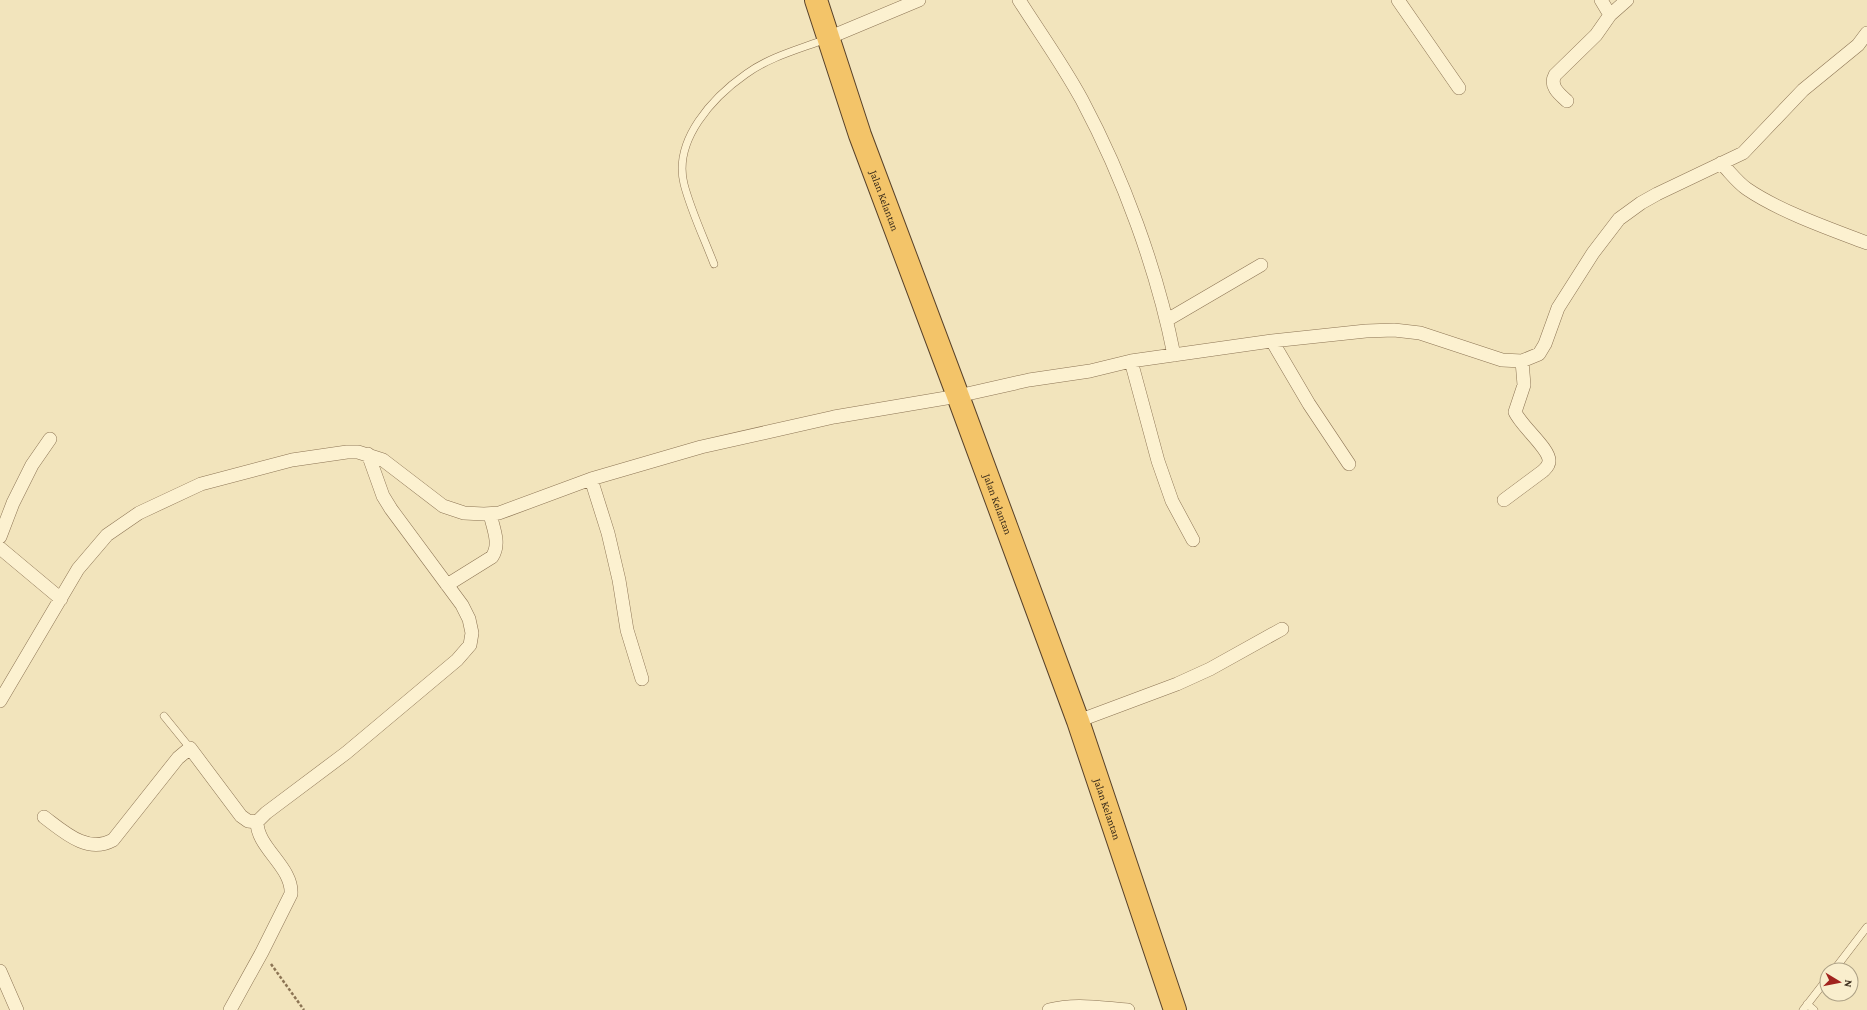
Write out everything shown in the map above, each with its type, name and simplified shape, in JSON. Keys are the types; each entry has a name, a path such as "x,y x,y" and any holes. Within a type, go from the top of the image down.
{"highway":[{"name":"Jalan Kelantan","path":"816,0 860,135 1078,721 1175,1010"}],"street":[{"path":"828,38 919,0"},
{"path":"1019,0 1081,98 1100,137 1137,225 1167,320 1174,355"},
{"path":"1398,0 1459,88"},
{"path":"1601,0 1610,15"},
{"path":"1567,101 1556,90 1552,80 1555,75 1596,35 1610,15 1627,0"},
{"path":"0,701 78,569 107,535 139,513 200,484 292,460 346,452 368,454 383,460 443,506 464,513 490,514 499,513 591,479 701,447 759,433 958,396 1030,380 1090,371 1131,361 1272,341 1366,331 1407,330 1502,360 1522,361 1539,354 1545,344 1558,308 1593,253 1619,219 1641,203 1657,194 1742,153 1803,90 1858,45 1867,33"},
{"path":"1722,163 1737,181 1748,190 1774,205 1867,243"},
{"path":"1167,320 1261,266"},
{"path":"1272,341 1310,404 1349,464"},
{"path":"1131,361 1158,461 1172,501 1193,540"},
{"path":"1504,500 1548,467 1549,462 1546,451 1521,422 1516,412 1524,385 1522,361"},
{"path":"0,537 13,503 32,465 50,439"},
{"path":"257,822 266,813 346,753 457,660 470,645 472,633 469,619 462,605 383,496 368,454"},
{"path":"591,479 608,532 630,645 642,678"},
{"path":"447,585 492,557 496,551 496,538 490,514"},
{"path":"0,548 61,599"},
{"path":"1078,721 1177,684 1210,669 1282,629"},
{"path":"44,816 70,837 96,845 106,844 113,840 178,758 190,748 241,816 248,821 257,822"},
{"path":"230,1010 289,901 292,886 259,833 257,822"},
{"path":"0,971 17,1010"},
{"path":"1049,1010 1077,1006 1128,1010"}],"lane":[{"path":"714,264 684,183 685,155 689,138 700,117 722,94 746,74 765,63 828,38"},
{"path":"164,716 190,748"},
{"path":"1840,962 1867,927"},
{"path":"1814,1010 1805,1007 1819,989"}],"path":[{"path":"262,952 304,1010"}]}
